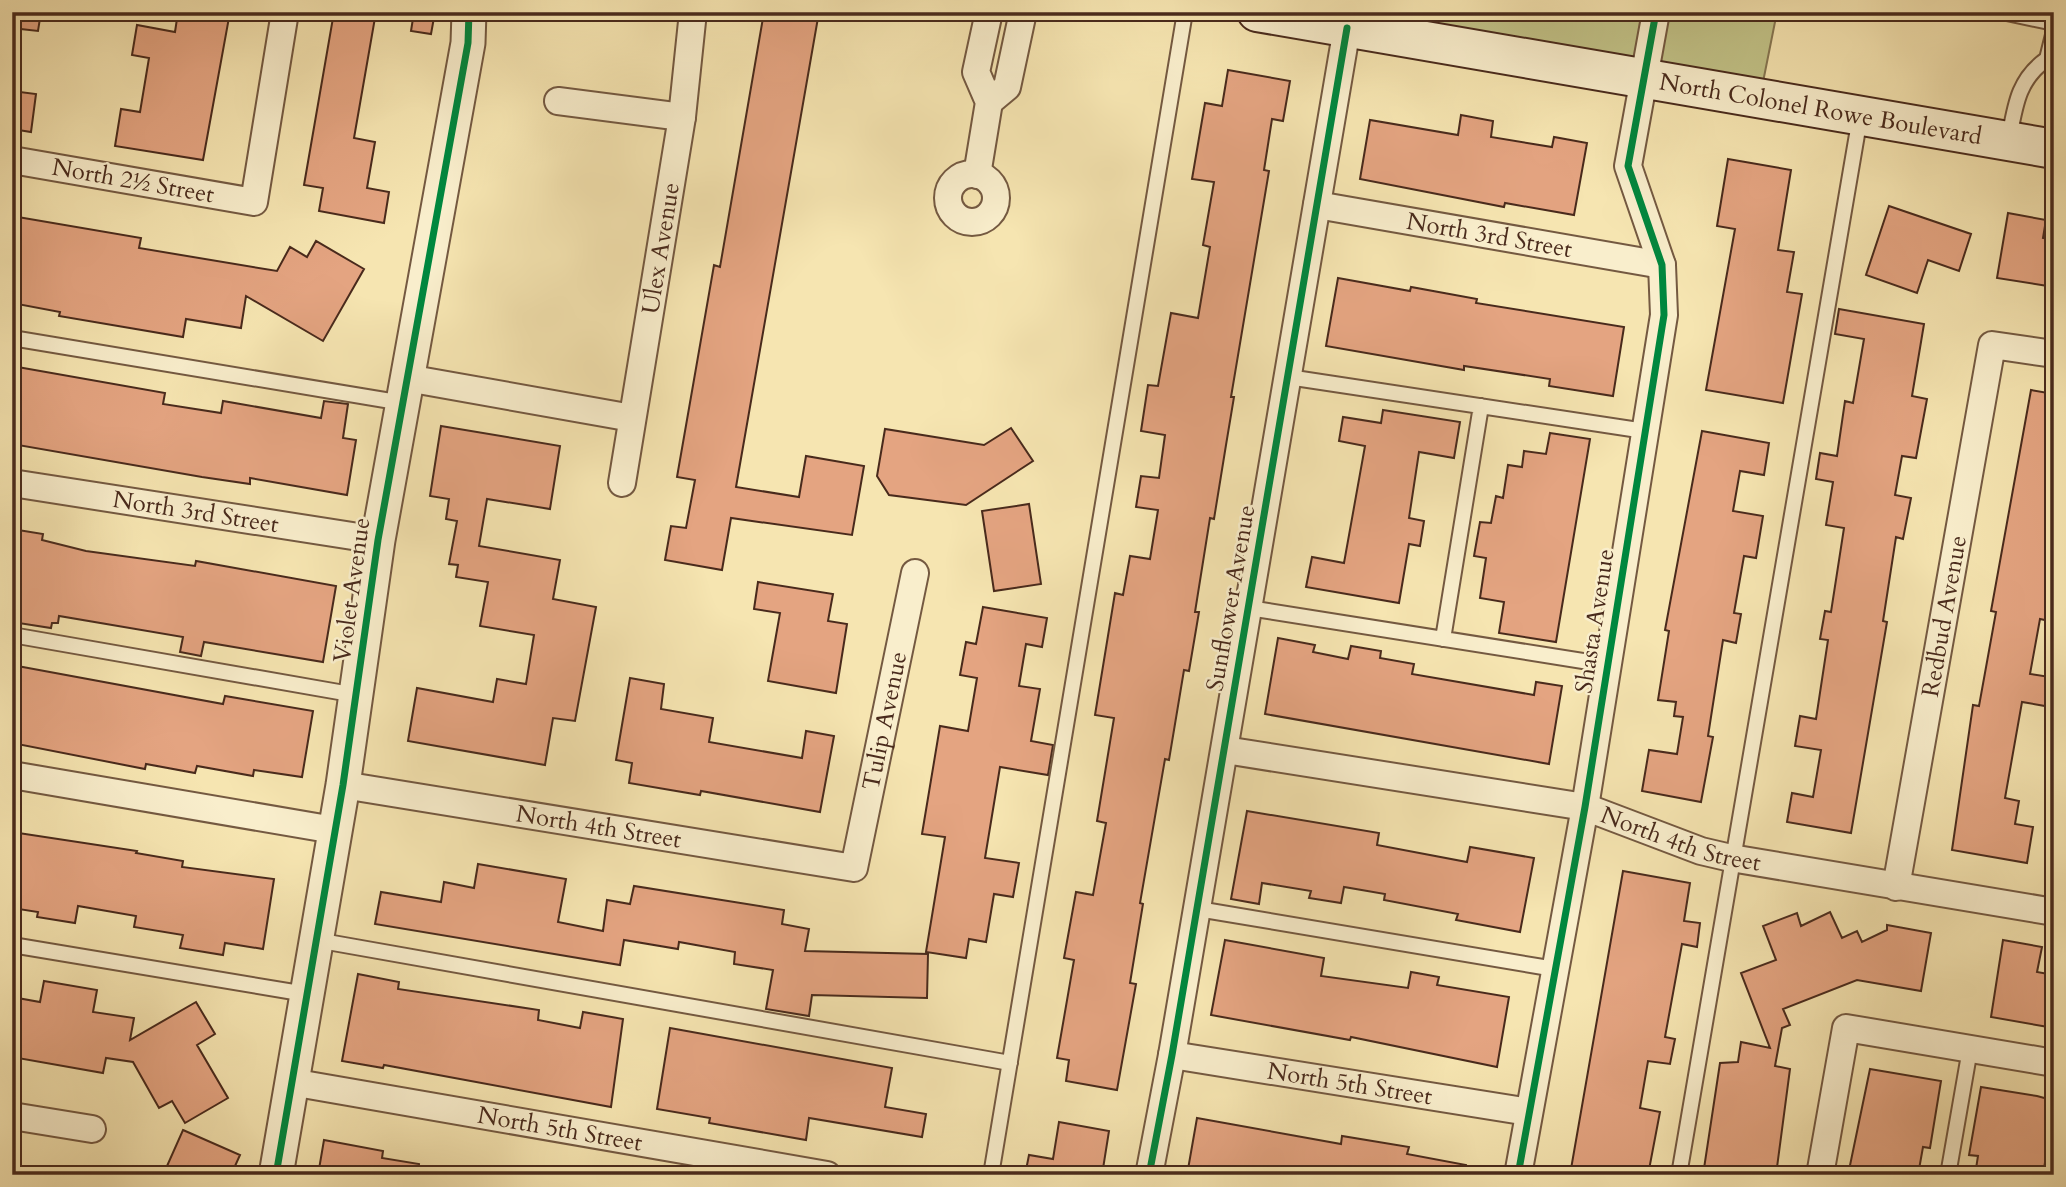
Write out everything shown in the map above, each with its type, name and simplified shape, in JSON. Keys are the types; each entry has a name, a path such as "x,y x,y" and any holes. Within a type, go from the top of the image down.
{"main road":[{"name":"North Colonel Rowe Boulevard","path":"1257,12 2054,149"}],"street":[{"name":"North 2½ Street","path":"12,160 254,202 285,12"},
{"name":"Violet Avenue","path":"276,1175 343,785 378,540 468,43 469,12"},
{"name":"Ulex Avenue","path":"622,483 682,117 693,12"},
{"path":"977,175 989,102 976,72 989,12"},
{"path":"989,102 1007,88 1023,12"},
{"name":"Shasta Avenue","path":"1518,1175 1585,807 1664,315 1662,265 1628,166 1656,12"},
{"name":"Sunflower Avenue","path":"1149,1175 1198,909 1347,28"},
{"path":"558,101 682,117"},
{"name":"North 3rd Street","path":"1317,205 1662,265"},
{"name":"Redbud Avenue","path":"1896,887 1992,345 2054,355"},
{"path":"405,391 632,418"},
{"name":"North 3rd Street","path":"12,483 378,540"},
{"name":"Tulip Avenue","path":"853,869 915,573"},
{"name":"North 4th Street","path":"1225,750 1585,807 1701,851 1731,858 2054,912"},
{"path":"12,775 334,830"},
{"name":"North 4th Street","path":"343,785 853,869"},
{"path":"1821,1175 1846,1028 2054,1063"},
{"name":"North 5th Street","path":"1172,1055 1529,1112"},
{"name":"North 5th Street","path":"291,1082 827,1175"},
{"path":"12,1116 92,1129"}],"lane":[{"path":"991,1175 1185,12"},
{"path":"2002,12 2054,23"},
{"path":"2008,141 2025,79 2031,70 2050,66 2054,31"},
{"path":"1679,1175 1731,858 1860,116"},
{"path":"12,338 405,391"},
{"path":"1288,377 1645,431"},
{"path":"1443,639 1481,406"},
{"path":"1249,608 1608,665"},
{"path":"12,635 356,695"},
{"path":"1198,909 1555,969"},
{"path":"316,940 1010,1063"},
{"path":"12,945 306,994"},
{"path":"1948,1175 1970,1049"}],"green space":[{"path":"1273,12 1777,12 1760,97"}],"building":[{"path":"12,12 41,12 38,31 12,28"},
{"path":"178,12 230,12 203,160 115,146 121,109 140,112 149,58 132,55 137,25 175,32"},
{"path":"334,12 376,12 354,138 375,142 367,188 389,192 384,223 319,211 323,188 304,185"},
{"path":"414,12 435,12 431,34 411,31"},
{"path":"764,12 819,12 736,487 799,497 806,456 864,466 852,535 731,518 722,570 665,560 671,526 686,528 695,480 677,477 714,265 720,267"},
{"path":"1228,70 1290,81 1283,121 1272,119 1264,170 1269,171 1231,397 1234,397 1214,519 1210,518 1195,612 1199,612 1189,671 1184,670 1169,760 1165,759 1140,903 1143,904 1130,983 1136,984 1117,1090 1066,1081 1069,1060 1057,1058 1074,960 1064,958 1076,892 1093,895 1106,823 1097,821 1114,718 1095,715 1115,593 1123,595 1130,556 1150,559 1158,510 1136,507 1141,476 1159,478 1165,435 1141,431 1148,385 1158,386 1171,313 1198,318 1210,247 1203,245 1214,182 1192,179 1205,103 1222,106"},
{"path":"12,91 36,94 31,132 12,129"},
{"path":"1461,115 1493,121 1491,137 1552,147 1554,137 1587,143 1574,215 1505,203 1504,207 1360,179 1370,120 1458,135"},
{"path":"1728,159 1791,170 1778,250 1794,252 1787,292 1802,294 1783,403 1706,390 1735,229 1717,226"},
{"path":"1889,206 1971,234 1959,271 1928,260 1917,293 1866,275"},
{"path":"2008,213 2046,220 2043,238 2054,240 2054,287 1997,278"},
{"path":"12,216 141,238 139,248 277,271 290,247 307,257 316,241 364,269 323,341 246,296 241,328 186,319 183,337 59,316 60,312 12,303"},
{"path":"1338,278 1410,291 1411,287 1477,299 1476,303 1624,327 1613,396 1549,386 1550,379 1464,366 1464,370 1326,346"},
{"path":"1839,309 1924,324 1912,396 1927,399 1916,458 1902,456 1895,495 1911,498 1903,539 1896,537 1883,621 1887,622 1851,833 1787,822 1792,793 1813,797 1821,750 1795,746 1800,716 1816,719 1828,640 1820,639 1825,611 1831,612 1844,528 1826,525 1833,482 1816,479 1820,453 1837,456 1845,401 1853,403 1864,339 1835,334"},
{"path":"12,366 165,393 163,404 221,413 223,401 321,418 324,401 348,404 343,438 356,440 347,495 250,478 250,484 202,477 12,444"},
{"path":"2031,390 2054,394 2054,622 2040,619 2030,674 2050,677 2045,706 2022,702 2005,798 2019,801 2015,824 2033,827 2027,863 1952,850 1973,705 1979,706 1996,612 1991,611"},
{"path":"1383,410 1460,422 1454,458 1419,452 1409,518 1424,521 1420,546 1409,544 1399,603 1306,587 1312,557 1344,563 1365,446 1339,441 1343,417 1381,423"},
{"path":"441,426 560,446 550,509 487,499 479,546 560,560 553,599 596,607 575,721 553,718 545,765 408,741 417,688 493,702 497,679 526,684 534,635 480,626 488,582 456,577 458,565 449,564 457,521 446,519 449,499 430,496"},
{"path":"1011,428 1033,461 966,505 889,495 877,476 885,429 984,445"},
{"path":"1702,431 1769,443 1764,475 1740,471 1733,511 1763,516 1756,558 1744,556 1734,613 1741,614 1736,643 1723,640 1708,736 1713,737 1701,802 1642,791 1649,750 1677,754 1683,717 1674,716 1676,702 1658,700 1669,631 1665,630"},
{"path":"1550,433 1590,439 1556,642 1499,633 1504,602 1480,598 1486,558 1474,556 1480,522 1491,523 1496,496 1503,498 1508,465 1522,467 1524,451 1546,454"},
{"path":"1029,504 1041,584 994,591 982,511"},
{"path":"12,529 43,534 42,540 86,551 195,566 196,561 336,586 323,662 204,642 201,656 180,652 183,637 59,616 58,623 52,623 51,628 12,622"},
{"path":"758,582 833,594 828,621 847,624 836,693 768,681 780,613 754,609"},
{"path":"983,607 1047,618 1042,647 1026,644 1019,686 1040,689 1031,741 1053,745 1048,775 1000,767 985,858 1019,863 1013,897 994,894 986,942 969,939 966,958 926,952 945,837 922,834 940,726 968,731 977,678 960,675 966,642 976,644"},
{"path":"1278,638 1315,645 1313,652 1348,659 1351,646 1381,651 1380,658 1414,664 1412,674 1534,695 1536,682 1562,686 1549,764 1265,714"},
{"path":"12,665 223,704 225,696 313,711 302,777 254,770 253,776 197,766 195,773 146,764 145,769 12,743"},
{"path":"630,678 664,684 661,709 713,718 709,742 802,758 806,731 834,736 820,812 701,791 700,795 629,783 632,763 616,760"},
{"path":"1247,811 1379,833 1377,845 1467,862 1470,847 1534,858 1520,932 1456,920 1458,914 1384,900 1385,894 1344,887 1341,903 1309,898 1311,891 1262,883 1259,904 1231,899"},
{"path":"12,832 137,851 136,853 183,861 182,867 274,879 263,949 225,943 223,955 180,948 183,935 134,927 136,916 78,906 75,923 37,917 38,912 12,908"},
{"path":"478,864 566,879 558,922 603,931 607,900 630,904 634,886 784,910 782,924 809,929 805,951 928,954 927,998 812,995 809,1016 766,1009 773,970 734,964 735,952 679,942 678,949 624,940 620,965 375,924 381,892 441,902 444,882 474,888"},
{"path":"1623,871 1690,883 1684,921 1700,923 1697,947 1682,944 1665,1037 1675,1039 1670,1064 1648,1061 1640,1108 1660,1112 1648,1175 1606,1175 1571,1169"},
{"path":"1830,912 1842,938 1857,931 1862,942 1887,930 1887,925 1931,933 1921,991 1857,980 1783,1009 1790,1025 1782,1028 1775,1066 1790,1069 1776,1175 1703,1175 1720,1063 1738,1062 1741,1042 1770,1048 1741,973 1776,960 1763,926 1797,913 1801,926"},
{"path":"1225,940 1324,958 1321,976 1408,988 1411,972 1439,977 1437,985 1509,997 1497,1067 1351,1037 1350,1040 1211,1015"},
{"path":"2003,940 2042,947 2037,972 2054,975 2054,1028 1991,1017"},
{"path":"358,974 399,982 398,989 539,1010 538,1020 580,1028 583,1012 623,1019 611,1107 384,1065 383,1068 342,1061"},
{"path":"44,981 97,990 93,1012 134,1018 130,1040 196,1002 215,1034 197,1045 228,1098 185,1123 172,1101 159,1108 133,1062 106,1058 103,1073 12,1057 12,997 40,1002"},
{"path":"670,1028 892,1068 885,1107 926,1114 922,1137 809,1118 806,1140 709,1123 710,1118 657,1109"},
{"path":"1870,1069 1941,1081 1930,1148 1923,1147 1918,1175 1848,1175"},
{"path":"1981,1087 2037,1096 2048,1099 2047,1105 2054,1106 2043,1175 1975,1175 1978,1156 1969,1155"},
{"path":"1197,1118 1341,1144 1342,1136 1409,1147 1407,1154 1466,1165 1465,1175 1253,1175 1213,1168 1212,1175 1187,1175"},
{"path":"1059,1122 1109,1131 1102,1175 1025,1175 1029,1155 1053,1159"},
{"path":"183,1130 240,1155 231,1175 163,1175"},
{"path":"324,1140 383,1151 382,1158 419,1164 418,1175 318,1175"}],"cycle path":[{"path":"276,1175 343,785 378,540 468,43 469,12"},
{"path":"1518,1175 1585,807 1664,315 1662,265 1628,166 1656,12"},
{"path":"1149,1175 1172,1055 1347,28"}]}
